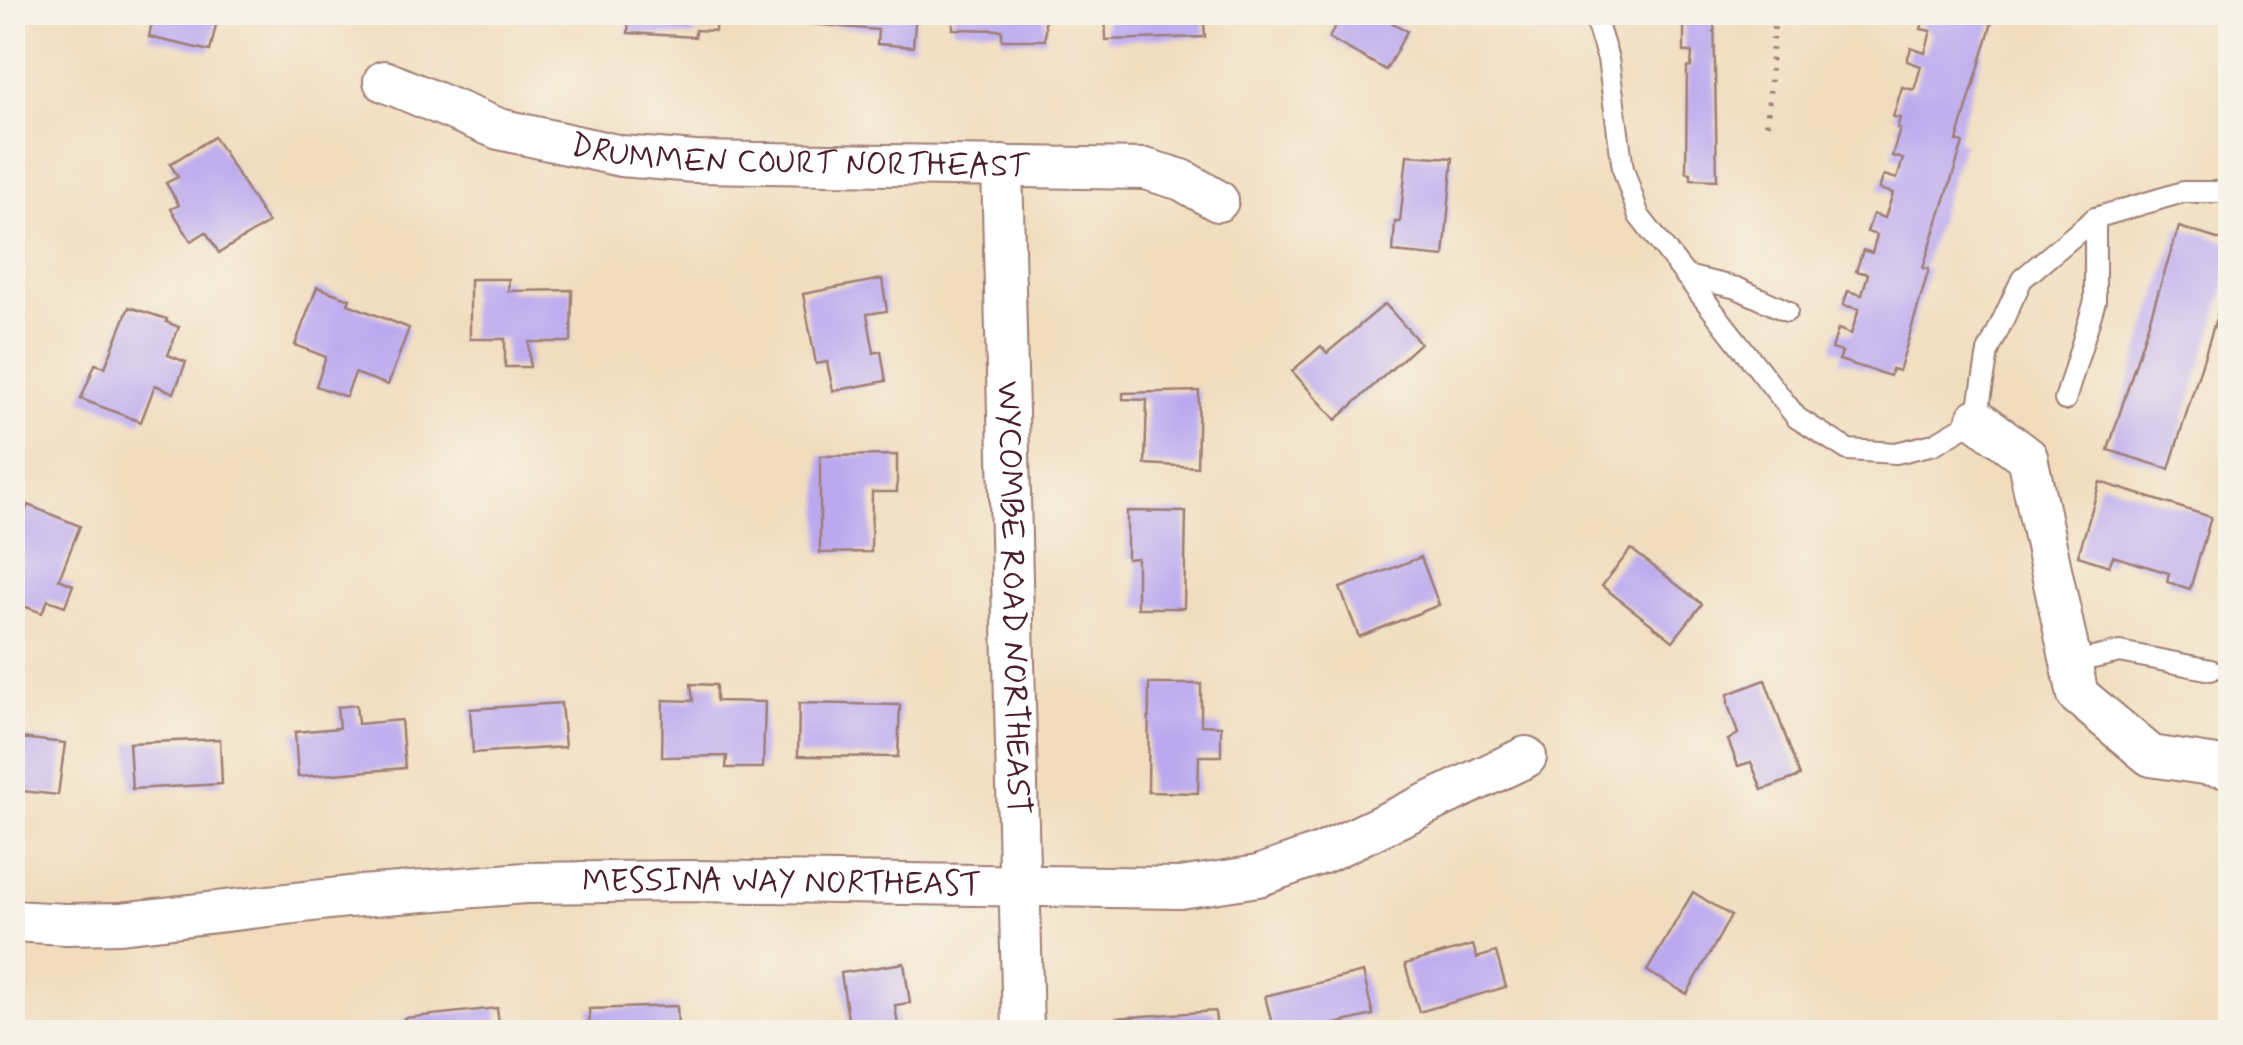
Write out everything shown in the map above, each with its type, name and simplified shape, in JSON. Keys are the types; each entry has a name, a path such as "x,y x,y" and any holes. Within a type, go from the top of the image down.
{"street":[{"name":"DRUMMEN COURT NORTHEAST","path":"384,81 499,128 620,156 695,162 1145,170 1182,180 1218,201"},
{"name":"WYCOMBE ROAD NORTHEAST","path":"1002,166 1023,1032"},
{"path":"1977,419 2026,457 2078,695 2151,756 2230,768"},
{"name":"MESSINA WAY NORTHEAST","path":"12,921 120,924 348,897 525,883 690,881 1180,888 1258,876 1323,853 1526,757"}],"lane":[{"path":"1593,12 1608,59 1623,170 1639,216 1796,418 1848,450 1896,453 1934,444 1977,419 1988,352 2022,279 2095,218 2183,192 2230,192"},
{"path":"2065,400 2095,301 2095,218"},
{"path":"1686,276 1737,288 1787,310"},
{"path":"2071,663 2120,652 2212,670"}],"path":[{"path":"1767,124 1775,12"}],"building":[{"path":"154,12 219,12 210,51 149,37"},
{"path":"629,12 716,12 715,31 695,30 695,37 628,33"},
{"path":"812,12 916,12 913,47 877,44 878,30 811,24"},
{"path":"953,12 1045,12 1045,40 1002,40 1002,30 953,29"},
{"path":"1105,12 1203,12 1205,37 1106,40"},
{"path":"1314,12 1373,12 1407,31 1386,70 1329,38 1336,25"},
{"path":"1684,12 1714,12 1717,180 1691,179 1691,173 1686,172 1687,68 1691,67 1692,52 1684,52"},
{"path":"1926,12 1995,12 1957,141 1963,143 1923,268 1929,269 1899,371 1892,369 1890,376 1839,360 1842,352 1832,349 1838,329 1851,334 1859,309 1843,305 1848,291 1862,295 1868,274 1856,271 1863,250 1872,253 1877,235 1867,232 1873,214 1885,218 1893,193 1879,189 1884,175 1897,179 1903,159 1892,156 1900,129 1900,118 1893,117 1902,87 1914,90 1921,66 1907,61 1911,48 1925,53 1931,31 1921,29"},
{"path":"214,137 268,223 219,253 206,232 191,241 171,209 179,205 166,183 178,177 170,164"},
{"path":"1407,155 1453,158 1444,257 1393,252"},
{"path":"2179,227 2230,243 2230,274 2169,469 2108,450"},
{"path":"470,279 509,279 508,291 572,290 571,342 529,342 530,367 505,367 505,339 470,339"},
{"path":"882,279 887,311 867,314 874,353 881,351 886,381 833,391 827,362 816,364 803,294"},
{"path":"317,287 409,328 388,385 355,373 346,397 316,386 326,357 295,345"},
{"path":"1385,304 1420,343 1336,420 1292,371 1321,346 1327,353"},
{"path":"129,307 179,327 168,355 186,362 174,393 155,385 141,422 81,399 95,364 105,367"},
{"path":"1199,391 1197,467 1145,464 1147,400 1123,399 1123,393"},
{"path":"897,455 897,492 872,492 871,552 820,553 820,456"},
{"path":"2100,482 2211,517 2190,589 2167,582 2169,573 2113,556 2109,566 2078,556"},
{"path":"28,505 80,526 59,579 73,585 65,606 48,600 42,613 12,602 12,544"},
{"path":"1127,511 1186,512 1184,608 1137,608 1137,558 1127,559"},
{"path":"1631,549 1702,604 1673,641 1602,586"},
{"path":"1421,557 1439,605 1359,637 1340,588"},
{"path":"1765,680 1800,776 1762,790 1751,762 1738,766 1728,740 1738,734 1728,694"},
{"path":"691,684 716,685 716,701 765,702 763,768 726,768 727,756 662,757 663,700 693,701"},
{"path":"1149,684 1201,684 1201,725 1221,726 1221,756 1199,756 1198,793 1148,792"},
{"path":"561,703 565,747 473,753 470,709"},
{"path":"799,703 900,705 898,757 798,756"},
{"path":"356,705 358,724 401,720 405,768 298,777 295,732 339,728 337,707"},
{"path":"12,737 65,743 58,795 12,790"},
{"path":"220,739 222,784 132,789 129,743"},
{"path":"1693,892 1731,916 1687,994 1647,971"},
{"path":"1473,945 1477,958 1496,952 1506,987 1419,1012 1405,964"},
{"path":"904,963 910,1003 895,1005 899,1032 850,1032 841,973"},
{"path":"1363,972 1373,1015 1301,1032 1274,1032 1265,996"},
{"path":"677,1006 678,1032 590,1032 589,1009"},
{"path":"497,1008 500,1032 405,1032 404,1018"},
{"path":"1215,1011 1217,1032 1117,1032 1116,1018"}]}
